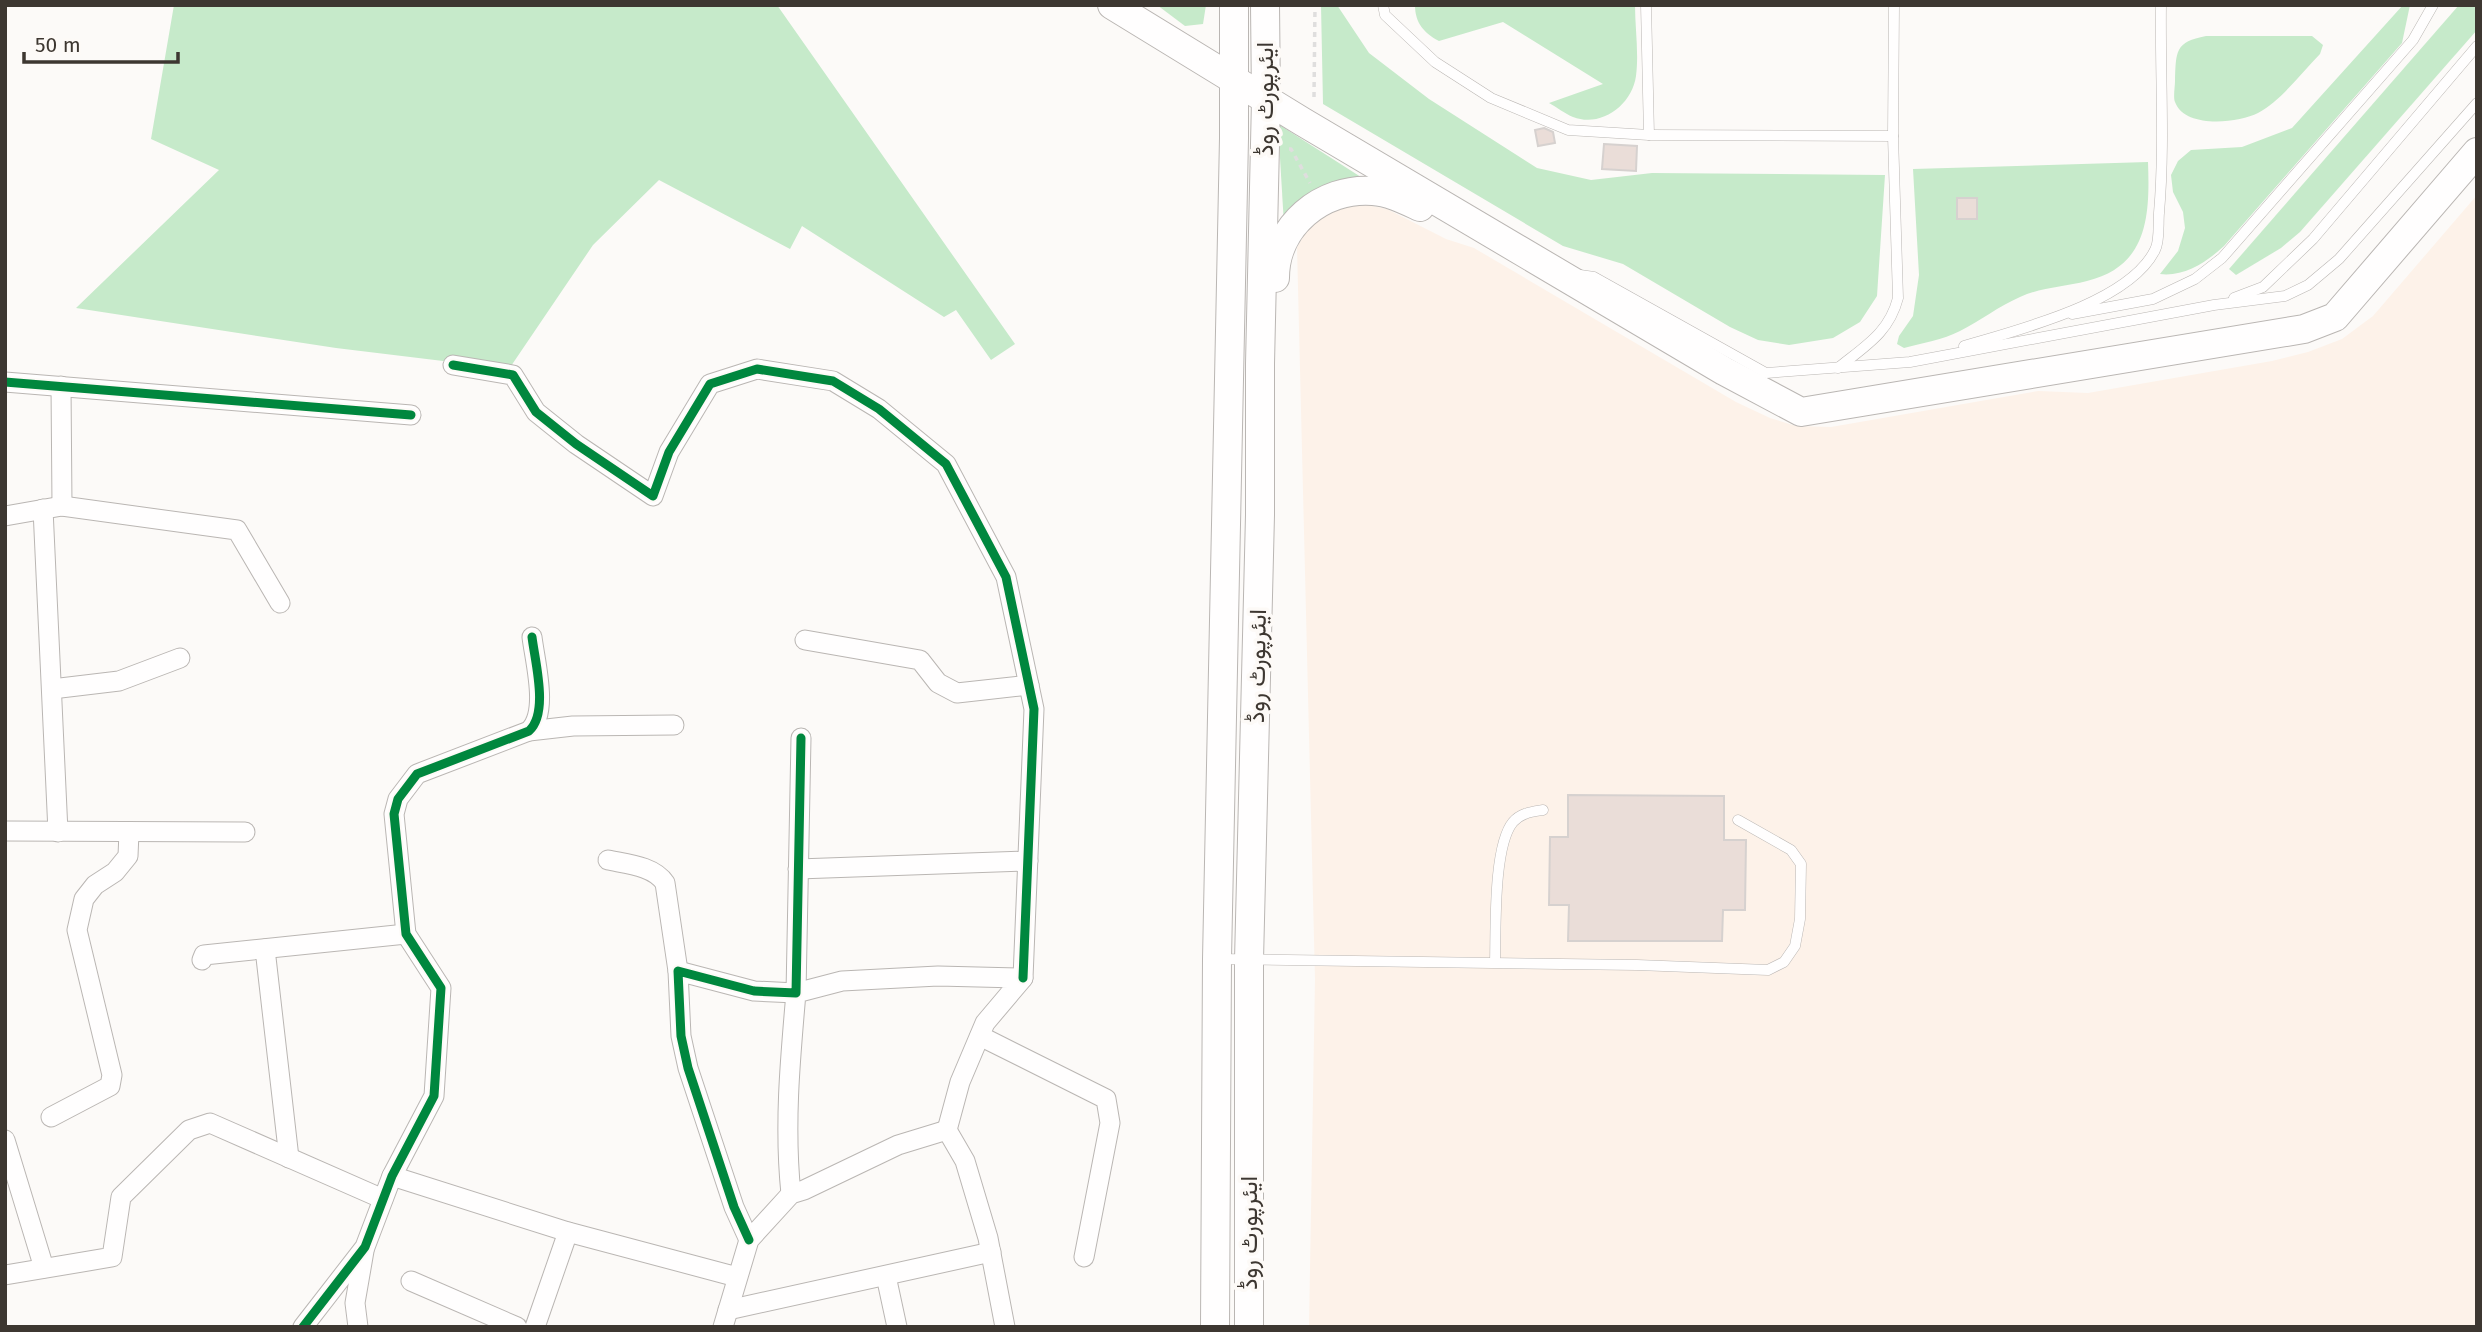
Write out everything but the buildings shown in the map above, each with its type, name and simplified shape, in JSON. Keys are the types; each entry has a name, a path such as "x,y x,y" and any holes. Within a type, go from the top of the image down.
{"main road":[{"path":"1112,5 1556,273 1724,371 1801,412 2304,329 2335,317 2477,152"},
{"name":"ایئرپورٹ روڈ","path":"1215,1327 1217,959 1235,80 1234,5"},
{"name":"ایئرپورٹ روڈ","path":"1249,1327 1249,960 1260,515 1265,5"},
{"path":"1260,364 1276,315 1275,272 1278,252 1290,229 1306,212 1320,203 1343,193 1377,191 1403,199 1457,225 1506,243"}],"street":[{"path":"453,365 513,375 536,412 576,444 653,496 669,452 710,384 757,369 833,381 878,409 946,464 1006,577 1034,709 1023,978 985,1023 960,1082 947,1130 965,1161 991,1252 1005,1327"},
{"path":"5,382 411,415"},
{"path":"58,832 51,689 52,508 61,386"},
{"path":"5,516 52,508 237,530 280,603"},
{"path":"529,731 536,724 540,706 532,637"},
{"path":"806,640 920,660 938,684 957,693 1029,685"},
{"path":"51,689 119,681 180,658"},
{"path":"358,1327 355,1303 365,1247 392,1176 434,1096 441,988 406,934 394,814 398,799 417,774 529,731 573,726 674,724"},
{"path":"791,1195 787,1104 796,993 801,738"},
{"path":"5,831 245,832"},
{"path":"51,1117 110,1086 112,1075 78,930 84,899 95,885 115,872 128,856 129,832"},
{"path":"608,860 650,870 666,883 678,971 681,1036 688,1068 734,1208 749,1240"},
{"path":"798,869 1028,861"},
{"path":"202,960 204,955 406,934"},
{"path":"265,949 289,1158"},
{"path":"678,971 754,990 796,993 842,981 937,976 1023,978"},
{"path":"980,1036 1106,1099 1110,1123 1084,1257"},
{"path":"5,1275 112,1257 121,1196 189,1129 210,1123 383,1199"},
{"path":"725,1318 749,1240 791,1195 898,1145 947,1130"},
{"path":"5,1140 44,1268"},
{"path":"392,1176 568,1231 737,1277"},
{"path":"535,1327 568,1231"},
{"path":"303,1327 365,1247"},
{"path":"725,1318 991,1252"},
{"path":"886,1276 897,1327"},
{"path":"411,1281 517,1327"}],"lane":[{"path":"1382,5 1385,15 1435,62 1492,98 1568,130 1649,135 1893,136"},
{"path":"1646,5 1649,135"},
{"path":"1837,368 1883,331 1894,315 1898,298 1893,136 1894,5"},
{"path":"2056,317 2118,288 2140,270 2156,249 2161,196 2161,5"},
{"path":"1909,362 2056,317 2152,299 2195,279 2222,258 2413,40 2432,5"},
{"path":"2214,305 2263,287 2313,239 2477,46"},
{"path":"1556,273 1594,277 1766,373 1909,362 2214,305 2285,296 2308,285 2339,259 2477,103"},
{"path":"1495,962 1497,898 1505,838 1514,821 1524,813 1542,810"},
{"path":"1217,959 1495,962 1768,970 1784,962 1796,946 1800,919 1801,864 1791,850 1738,820"}],"path":[{"path":"1314,97 1315,5"},
{"path":"1292,149 1311,186"}],"shaded area":[{"path":"2477,195 2477,1327 1309,1327 1315,979 1297,247 1311,224 1334,210 1363,204 1387,209 1446,239 1474,248 1736,402 1770,418 1796,426 1831,427 2038,391 2088,393 2272,361 2308,352 2342,339 2373,316"}],"green space":[{"path":"174,5 777,5 1015,344 991,360 956,310 944,317 802,226 790,249 659,180 593,245 509,369 336,348 76,308 219,170 151,139"},
{"path":"1157,5 1206,5 1203,24 1185,26"},
{"path":"1321,5 1337,5 1369,53 1429,99 1537,168 1591,180 1652,173 1885,175 1877,296 1860,322 1833,338 1789,345 1758,340 1730,327 1623,264 1563,246 1323,104"},
{"path":"1415,5 1635,5 1637,58 1633,87 1622,105 1604,117 1584,120 1573,117 1549,103 1603,84 1503,22 1439,41 1421,27"},
{"path":"2403,5 2410,5 2402,43 2224,246 2210,258 2186,271 2160,274 2178,251 2185,228 2183,212 2173,192 2171,175 2178,161 2191,150 2242,147 2292,128"},
{"path":"2459,5 2477,5 2477,30 2300,232 2281,248 2236,275 2229,269"},
{"path":"2206,36 2312,36 2323,45 2320,54 2283,94 2258,113 2226,121 2200,120 2189,117 2175,102 2176,62 2183,45"},
{"path":"1278,124 1364,179 1284,225"},
{"path":"2148,162 2146,219 2134,251 2123,264 2107,274 2087,281 2020,297 1947,337 1904,348 1897,344 1899,336 1913,316 1919,275 1913,169"}],"cycle path":[{"path":"453,365 513,375 536,412 576,444 653,496 669,452 710,384 757,369 833,381 879,409 946,464 1006,577 1034,709 1023,978"},
{"path":"5,382 411,415"},
{"path":"303,1327 365,1247 392,1176 434,1096 441,988 406,934 394,814 398,799 417,774 529,731 535,723 540,700 532,637"},
{"path":"749,1240 734,1207 688,1068 681,1036 678,971 754,991 796,993 801,738"}]}
